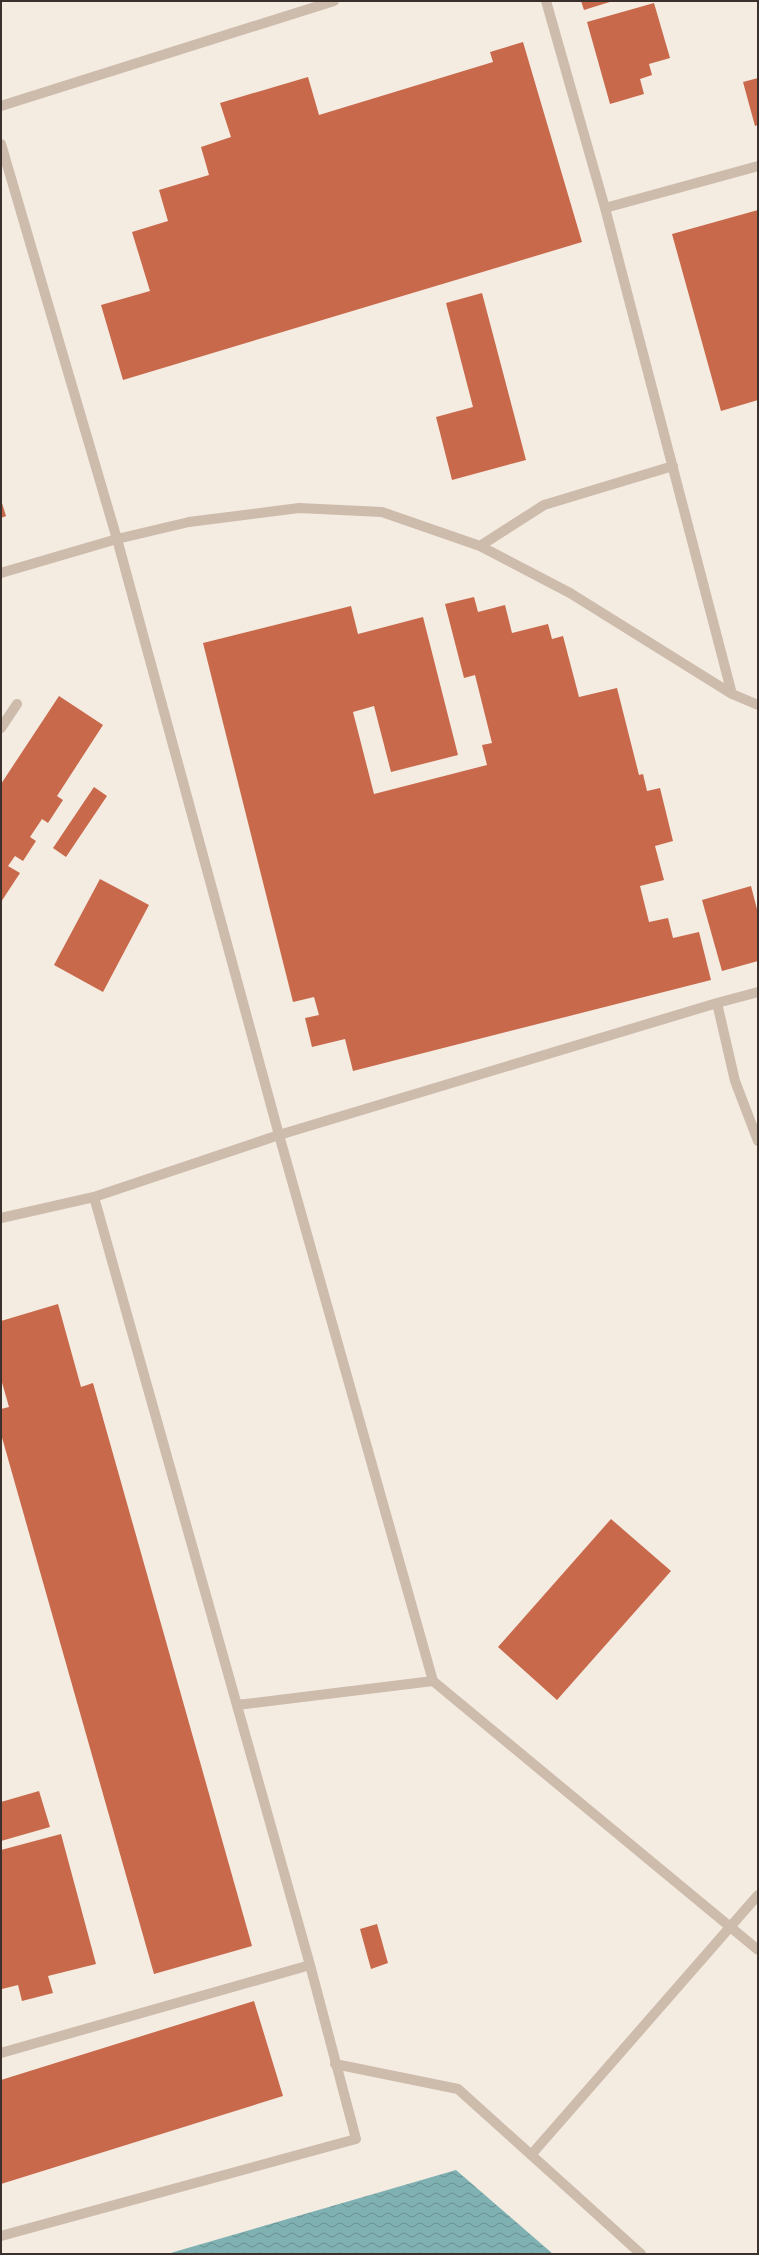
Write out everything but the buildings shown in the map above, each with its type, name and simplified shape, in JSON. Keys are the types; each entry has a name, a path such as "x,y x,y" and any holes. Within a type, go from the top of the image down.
{"street":[{"path":"1,106 334,1"},
{"path":"546,1 605,208 732,694"},
{"path":"1,144 117,539 279,1135 432,1681 732,1926 758,1950"},
{"path":"605,208 758,166"},
{"path":"480,546 544,505 673,466"},
{"path":"1,573 117,539 189,522 299,508 382,512 480,546 570,593 732,694 758,705"},
{"path":"1,728 16,704"},
{"path":"1,1218 94,1197 279,1135 758,992"},
{"path":"718,1003 735,1081 758,1141"},
{"path":"1,2236 356,2139 310,1965 94,1197"},
{"path":"237,1705 432,1681"},
{"path":"531,2155 758,1896"},
{"path":"1,2053 310,1965"},
{"path":"335,2064 458,2089 641,2254"}],"water":[{"path":"456,2170 553,2254 167,2254"}]}
